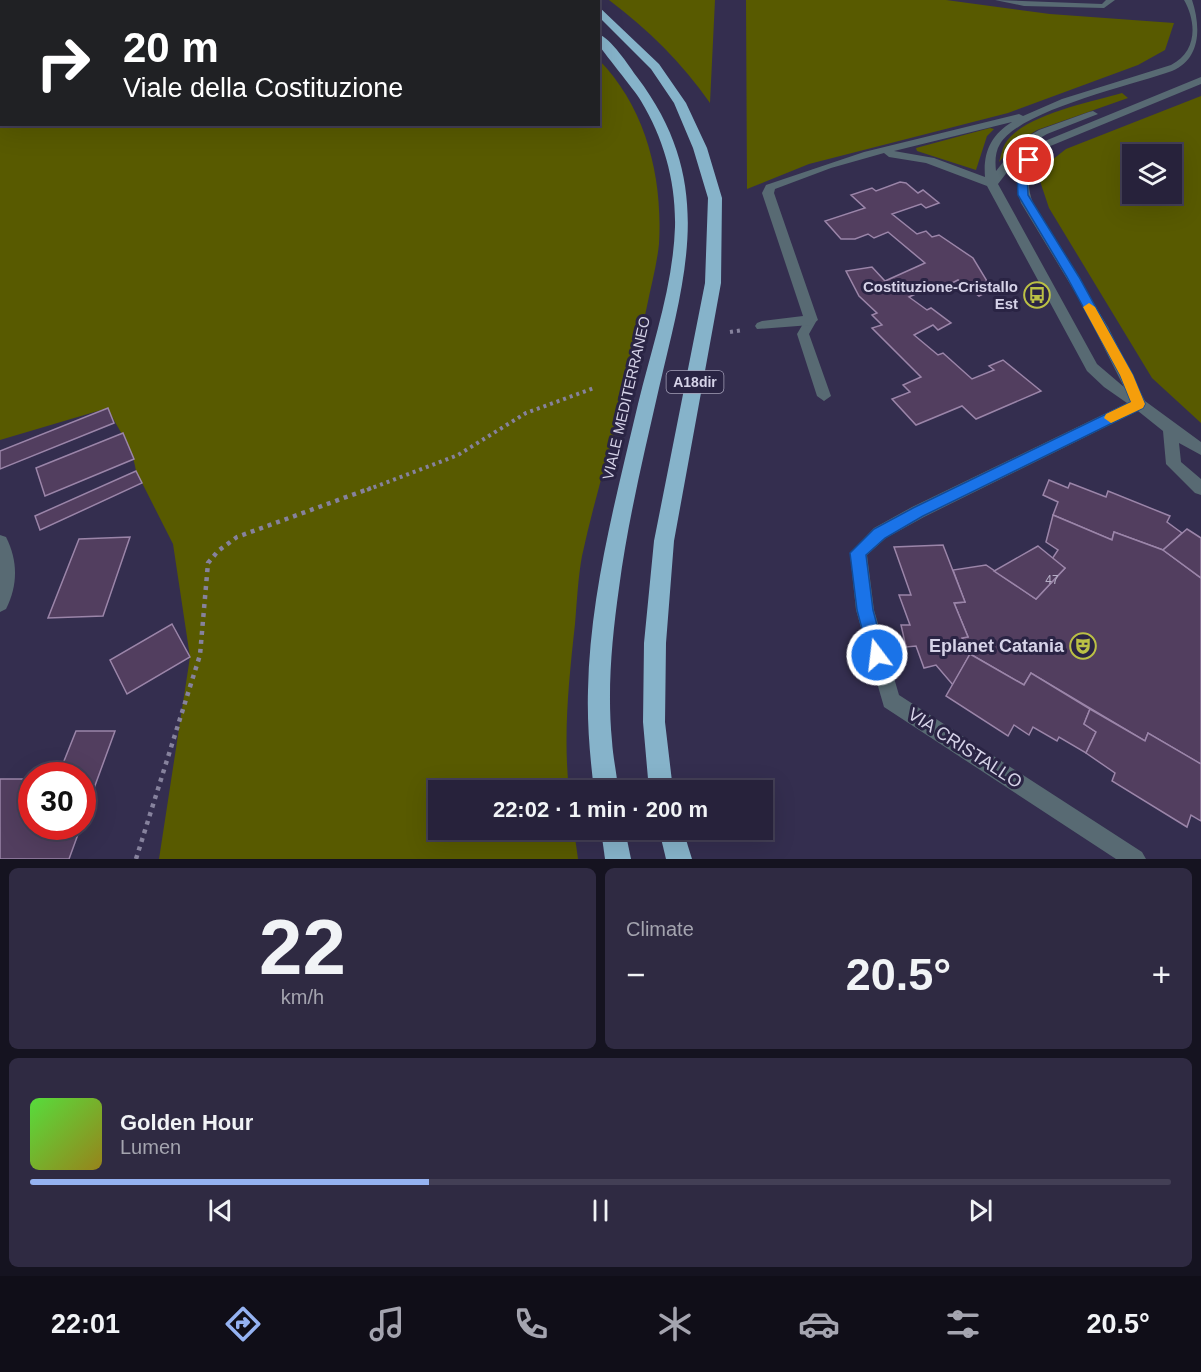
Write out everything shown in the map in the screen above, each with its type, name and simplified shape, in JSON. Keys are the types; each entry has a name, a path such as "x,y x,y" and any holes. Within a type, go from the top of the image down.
{"highway":[{"name":"A18dir","path":"600,11 655,67 680,103 700,148 715,198 713,283 664,541 655,643 654,723 660,780"},
{"name":"VIALE MEDITERRANEO","path":"600,40 629,72 661,122 677,172 681,199 676,282 618,533 605,611 600,695 605,780"},
{"path":"615,840 618,859"},
{"path":"674,840 679,859"}],"street":[{"path":"762,326 812,320 768,193 770,188 777,183 868,154 1039,112 1164,70 1188,59 1201,35 1198,17 1188,0"},
{"path":"1139,404 1127,375 1073,277 1027,203 1022,184 1024,167 1036,151 1044,145 1143,102 1201,80"},
{"path":"992,184 1018,148 1033,136 1093,114 1143,102"},
{"path":"1039,112 1014,124 997,139 989,160 992,184 1092,367 1106,383 1139,404 1170,431 1201,449"},
{"path":"868,154 919,156 951,166 992,184"},
{"name":"VIA CRISTALLO","path":"1135,859 891,701 865,610 858,553 879,533 918,512 1139,404"},
{"path":"1170,431 1174,464 1201,489"},
{"path":"0,542 7,555 7,579 0,604"}],"lane":[{"path":"999,0 1024,4 1104,6 1111,0"},
{"path":"812,320 804,334 824,396"}],"path":[{"path":"136,859 200,656 208,564 218,550 237,537 271,523 326,506 458,455 526,413 594,388"}],"shaded area":[{"path":"609,0 715,0 710,103 664,48"},
{"path":"746,0 946,0 1050,14 1174,23 1165,50 1138,65 1008,113 809,164 747,189"},
{"path":"600,61 629,100 648,145 658,194 659,244 640,337 582,556 568,707 568,780 428,780 428,840 575,840 578,859 159,859 190,657 173,544 136,471 128,445 108,408 0,440 0,126 600,126"},
{"path":"1122,93 1128,98 1037,130 1015,144 999,162 1005,144 1026,125 1041,117 1076,105"},
{"path":"1201,96 1201,423 1152,378 1049,208 1039,178 1047,164 1066,149"},
{"path":"990,128 994,129 987,136 976,170 917,151 916,148"}],"building":[{"path":"900,182 906,183 918,193 923,190 939,203 926,208 921,204 892,214 917,234 926,231 932,237 939,235 973,258 987,281 979,284 989,291 979,296 958,280 942,288 937,284 909,297 927,310 931,308 951,323 938,330 933,325 914,335 938,355 943,353 972,379 994,370 989,366 1003,360 1041,391 976,419 962,406 916,425 892,399 910,392 903,385 921,377 872,328 882,325 872,315 877,313 859,296 846,271 872,267 885,281 925,263 888,232 874,238 868,234 855,239 841,239 825,221 865,208 851,195 872,188 876,191"},
{"path":"108,408 114,423 0,469 0,451"},
{"path":"123,433 134,459 45,496 36,468"},
{"path":"136,471 142,483 40,530 35,516"},
{"path":"1049,480 1068,488 1070,483 1106,497 1108,491 1170,516 1167,522 1182,533 1163,550 1114,532 1112,540 1053,515 1058,502 1043,495"},
{"name":"Eplanet Catania","path":"1053,515 1112,540 1114,532 1163,550 1201,578 1201,764 1148,733 1145,741 1031,673 1024,685 970,654 962,638 968,637 954,603 965,602 953,570 986,565 1036,599 1065,568 1052,559 1058,550 1046,542"},
{"path":"1187,529 1201,538 1201,578 1163,550"},
{"path":"130,537 103,616 48,618 79,539"},
{"path":"943,545 965,602 954,603 968,637 962,638 970,654 953,685 936,665 924,668 916,646 906,647 901,625 910,625 899,595 911,595 894,547"},
{"path":"1038,546 1065,568 1036,599 994,571"},
{"path":"172,624 190,657 127,694 110,660"},
{"path":"970,654 1024,685 1031,673 1090,709 1084,724 1096,732 1086,753 1059,737 1057,741 1033,727 1029,735 1014,725 1008,736 946,696"},
{"path":"1090,709 1145,741 1148,733 1201,764 1201,821 1191,815 1187,827 1112,781 1115,773 1086,753 1096,732 1084,724"},
{"path":"76,731 115,731 96,783 96,762 64,762"},
{"path":"0,779 18,779 18,840 76,840 69,859 0,859"}],"slow traffic":[{"path":"1089,307 1127,375 1139,404 1111,418"}],"place":[{"name":"Costituzione-Cristallo Est","path":"1037,295"},
{"name":"Eplanet Catania","path":"1083,646"}],"route":[{"path":"877,655 865,610 858,553 879,533 918,512 1139,404 1127,375 1073,277 1023,195 1022,175 1029,160"}]}
